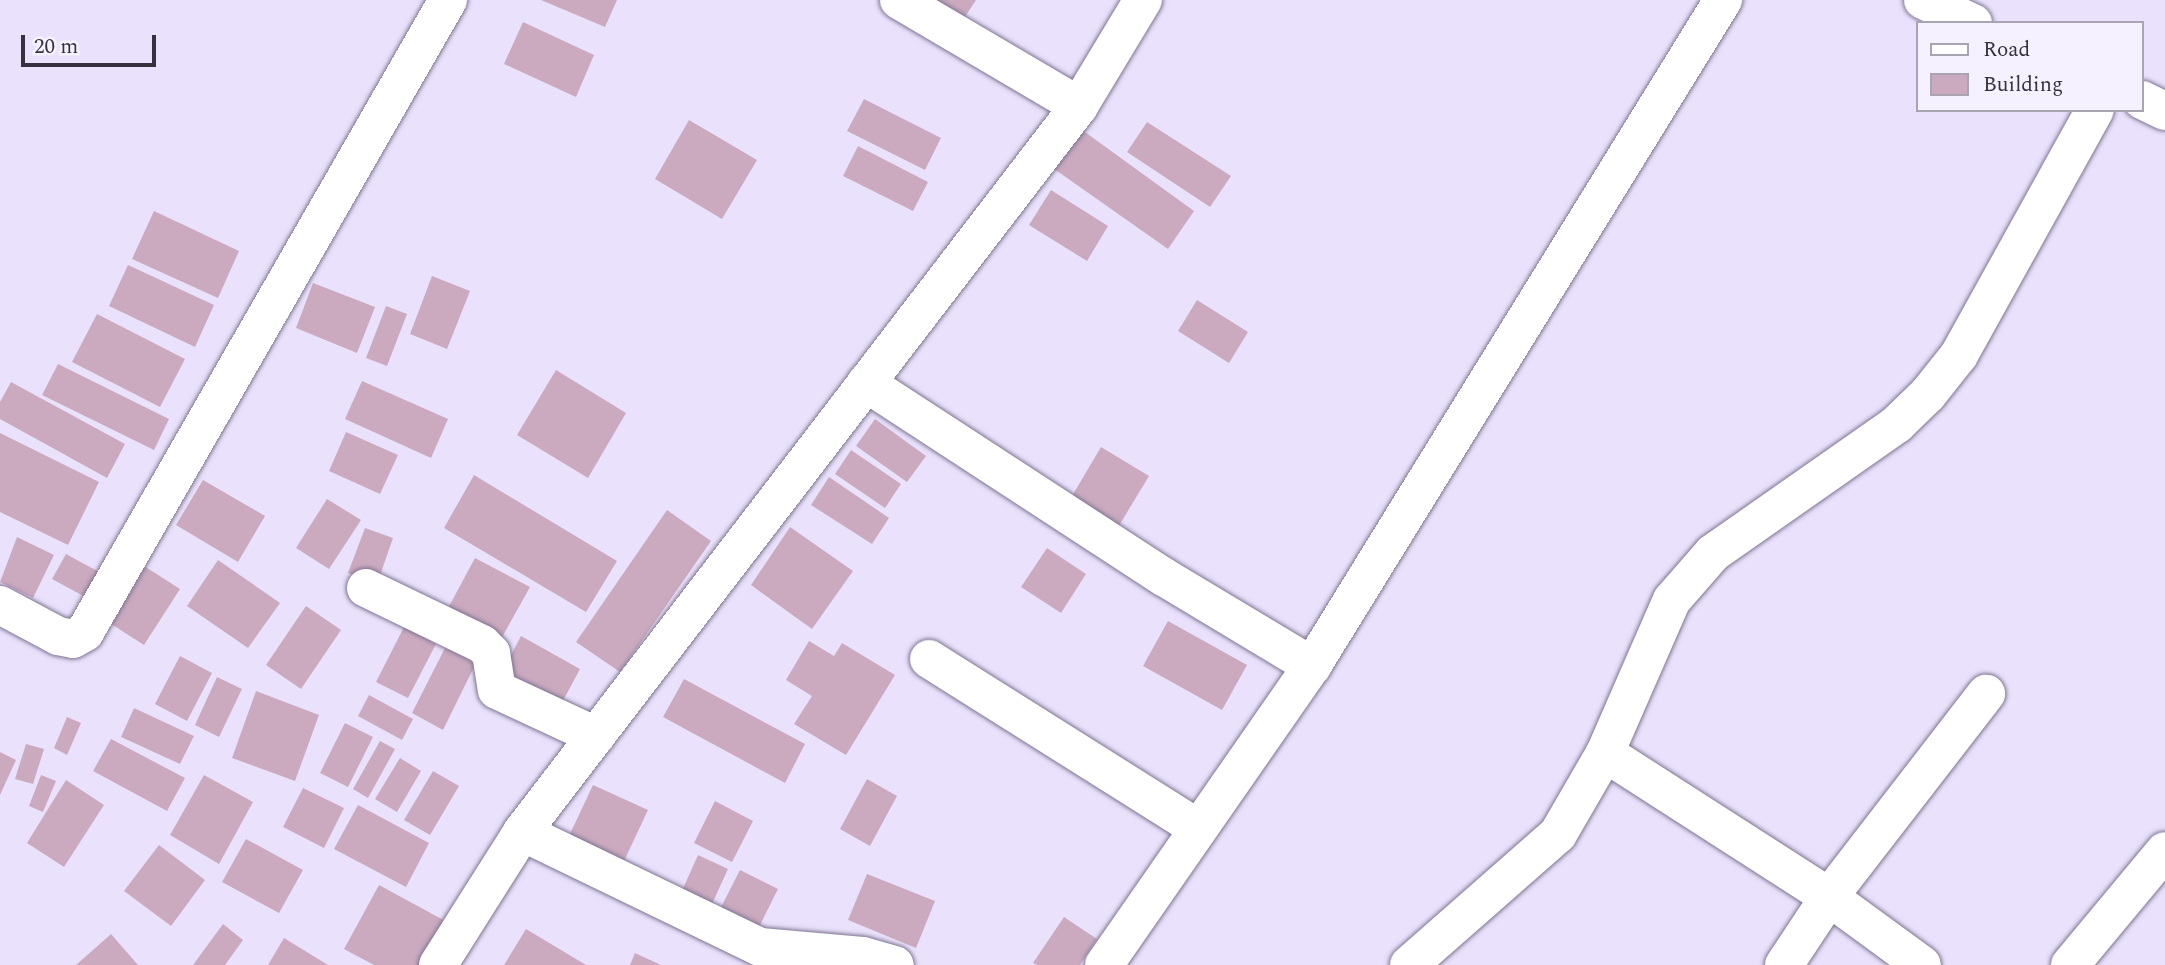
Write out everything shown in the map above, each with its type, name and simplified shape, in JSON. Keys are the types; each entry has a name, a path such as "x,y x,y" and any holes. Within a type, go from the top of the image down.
{"street":[{"path":"0,606 58,636 73,639 85,632 448,0"},
{"path":"899,0 1079,106"},
{"path":"438,965 522,832 1079,106 1143,0"},
{"path":"1104,965 1196,828 1312,666 1723,0"},
{"path":"1923,0 1969,21"},
{"path":"2144,101 2165,111"},
{"path":"1409,965 1550,845 1605,753 1672,600 1713,553 1897,424 1928,394 1959,355 2094,112"},
{"path":"866,383 1164,578 1312,666"},
{"path":"366,588 482,644 491,653 497,690 596,736"},
{"path":"929,659 1196,828"},
{"path":"1784,965 1829,897 1986,694"},
{"path":"1605,753 1829,897 1922,965"},
{"path":"522,832 760,947 863,956 895,965"},
{"path":"2070,965 2165,851"}],"building":[{"path":"541,0 617,0 605,27"},
{"path":"918,0 976,0 957,29"},
{"path":"523,22 594,55 576,97 504,64"},
{"path":"864,99 941,138 925,170 847,131"},
{"path":"689,120 757,160 722,219 655,179"},
{"path":"1147,122 1231,176 1210,207 1127,152"},
{"path":"1078,127 1194,211 1168,249 1050,166"},
{"path":"858,146 928,182 913,211 843,176"},
{"path":"1051,190 1108,226 1087,261 1029,225"},
{"path":"154,211 239,251 218,298 132,259"},
{"path":"128,265 214,305 195,347 109,306"},
{"path":"432,276 470,291 447,349 410,334"},
{"path":"313,283 375,307 357,353 296,328"},
{"path":"1197,300 1248,332 1229,363 1178,331"},
{"path":"386,306 407,314 387,366 366,358"},
{"path":"97,314 185,359 160,407 72,362"},
{"path":"58,364 169,419 154,450 42,395"},
{"path":"556,370 626,413 588,478 517,435"},
{"path":"362,381 448,419 431,458 345,419"},
{"path":"11,382 125,444 107,478 0,419 0,402"},
{"path":"875,419 926,456 907,482 856,446"},
{"path":"346,432 398,455 380,494 329,471"},
{"path":"0,433 99,482 68,545 0,512"},
{"path":"1101,447 1149,476 1117,529 1069,501"},
{"path":"851,450 901,484 885,508 835,474"},
{"path":"474,475 617,561 586,612 444,528"},
{"path":"829,477 889,518 872,544 811,505"},
{"path":"203,480 265,516 238,562 176,525"},
{"path":"327,499 361,520 329,569 296,548"},
{"path":"667,510 711,541 620,672 576,642"},
{"path":"790,527 853,571 812,629 751,585"},
{"path":"365,528 393,538 377,584 348,573"},
{"path":"17,537 54,555 33,598 0,582"},
{"path":"1047,548 1086,574 1061,613 1021,587"},
{"path":"66,554 101,573 87,598 52,579"},
{"path":"475,558 530,587 500,641 446,612"},
{"path":"218,560 280,603 248,648 187,606"},
{"path":"141,564 180,589 144,645 105,620"},
{"path":"306,606 341,630 301,689 266,665"},
{"path":"1168,621 1247,665 1222,710 1143,666"},
{"path":"404,627 436,644 408,698 376,682"},
{"path":"521,636 580,669 558,710 499,678"},
{"path":"809,641 834,656 842,643 895,675 846,755 794,724 812,696 786,680"},
{"path":"445,648 476,663 443,730 412,713"},
{"path":"180,656 212,673 187,721 155,704"},
{"path":"217,677 242,689 219,737 195,725"},
{"path":"684,679 805,744 785,783 663,717"},
{"path":"256,691 319,715 295,781 232,758"},
{"path":"369,695 413,719 402,740 358,716"},
{"path":"134,708 194,736 180,764 121,737"},
{"path":"67,717 81,723 67,755 54,748"},
{"path":"345,723 373,737 348,787 320,773"},
{"path":"111,739 185,778 167,811 93,771"},
{"path":"380,741 395,749 368,798 353,789"},
{"path":"26,744 44,749 33,784 15,779"},
{"path":"0,752 16,760 0,795"},
{"path":"400,758 421,771 397,812 375,799"},
{"path":"433,771 459,786 430,835 404,820"},
{"path":"41,775 56,781 43,812 29,806"},
{"path":"204,775 253,802 219,864 170,835"},
{"path":"867,779 897,796 870,846 840,829"},
{"path":"66,780 104,805 64,867 27,843"},
{"path":"593,785 648,810 624,861 569,836"},
{"path":"303,788 344,808 324,848 283,827"},
{"path":"715,801 753,821 732,862 694,843"},
{"path":"358,805 429,843 406,887 334,849"},
{"path":"246,839 303,870 279,913 222,882"},
{"path":"159,845 205,880 171,926 124,891"},
{"path":"698,855 728,869 711,906 681,893"},
{"path":"740,870 778,889 755,935 717,915"},
{"path":"867,874 935,901 916,948 848,920"},
{"path":"379,885 447,922 424,965 374,965 344,949"},
{"path":"1064,917 1097,939 1080,965 1033,963"},
{"path":"223,924 243,940 225,965 193,965"},
{"path":"526,929 586,965 504,965"},
{"path":"111,934 138,965 76,965"},
{"path":"284,938 328,965 268,965"},
{"path":"635,953 661,965 630,965"}]}
